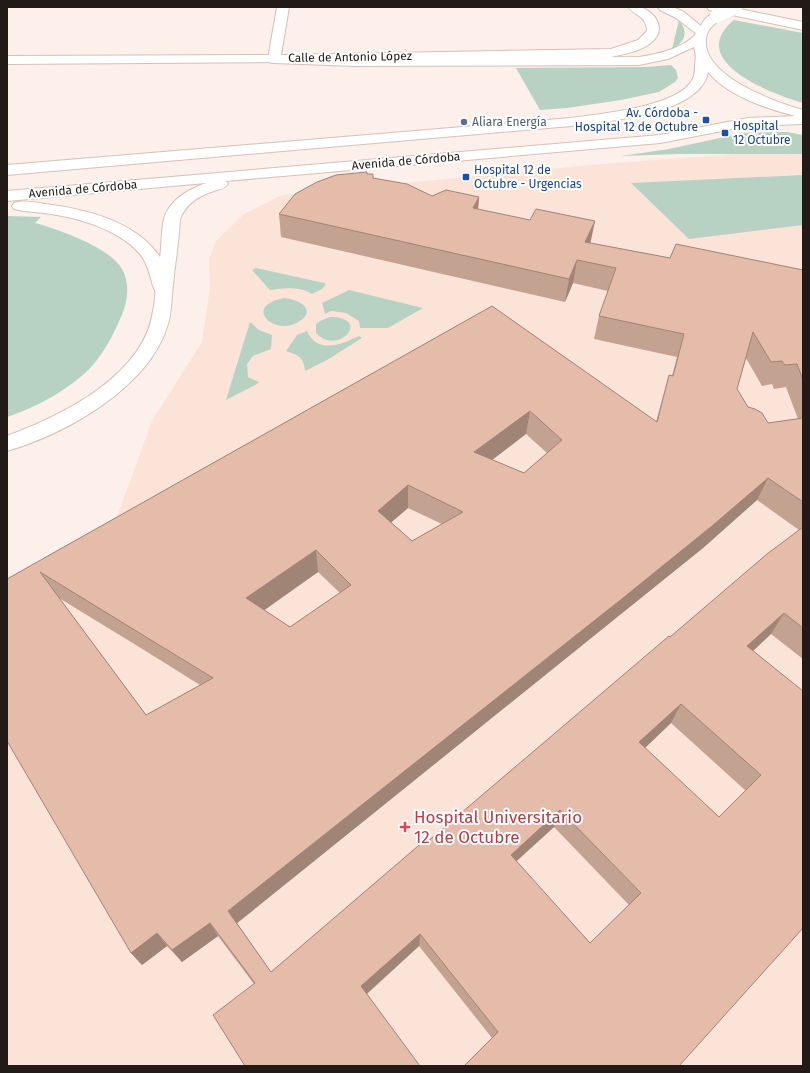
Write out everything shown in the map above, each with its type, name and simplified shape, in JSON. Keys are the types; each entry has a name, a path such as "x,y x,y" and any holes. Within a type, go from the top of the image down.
{"main road":[{"path":"283,7 274,59 356,62 639,61 661,58 672,55 686,48 700,35 715,11 735,7"},
{"name":"Calle de Antonio López","path":"7,60 274,59 610,53 640,45 651,35 653,30 650,20 643,12 634,7"},
{"path":"664,7 680,15 700,35 702,55 716,74 736,88 762,101 803,114"},
{"path":"768,7 803,15"},
{"path":"715,11 803,26"},
{"name":"Avenida de Córdoba","path":"7,170 571,122 612,116 665,104 692,91 698,82 702,69 702,55"},
{"name":"Avenida de Córdoba","path":"7,196 660,139 748,122 803,120"},
{"path":"7,444 30,436 87,406 118,385 141,359 157,332 162,312 163,293 174,213 183,202 201,190 226,183 408,165 467,156"},
{"path":"7,205 56,209 92,218 115,229 146,249 156,268 163,293"}],"shaded area":[{"name":"Hospital Universitario 12 de Octubre","path":"803,149 803,1066 7,1066 7,589 114,525 152,421 202,342 210,287 209,259 216,241 244,214 282,195 601,164"}],"green space":[{"path":"679,20 685,33 683,40 672,49"},
{"path":"734,20 803,33 803,103 789,99 754,84 738,74 726,62 719,49 721,35"},
{"path":"671,65 676,70 678,78 675,82 659,92 621,100 567,108 540,110 516,68 645,67"},
{"path":"787,132 803,135 803,154 679,154 621,156 669,149 743,133"},
{"path":"803,175 803,225 689,239 631,183"},
{"path":"7,216 41,217 35,223 83,240 106,254 116,261 122,269 125,275 127,294 125,307 111,338 92,366 74,382 41,403 7,417"},
{"path":"256,268 326,284 322,289 312,294 307,291 297,289 286,288 270,290 252,270"},
{"path":"349,290 423,308 388,328 360,328 359,321 346,313 331,311 325,314 322,303"},
{"path":"284,298 299,302 306,308 307,312 300,321 290,325 281,326 266,319 264,313 265,307 271,302"},
{"path":"330,317 343,319 349,323 350,328 347,334 334,341 325,339 316,333 316,324"},
{"path":"250,322 259,330 272,335 271,349 253,356 247,364 248,377 259,382 226,400"},
{"path":"307,331 317,343 331,346 359,336 362,338 327,360 305,371 300,357 286,351 297,335"}],"building":[{"name":"Hospital Universitario 12 de Octubre","path":"367,172 367,174 373,174 373,178 407,184 432,196 446,190 479,197 473,208 530,220 536,209 595,221 585,242 670,258 676,244 803,270 803,380 797,364 785,365 782,361 771,362 753,332 737,389 748,407 762,413 768,423 803,418 803,502 768,478 712,526 623,598 228,911 271,972 425,840 427,842 669,636 670,637 767,554 803,527 803,628 784,613 747,646 803,691 803,928 679,1066 464,1066 498,1032 420,934 361,986 420,1066 245,1066 213,1015 255,983 210,923 172,950 157,933 131,953 7,741 7,579 492,306 657,422 669,375 673,376 684,334 599,316 616,268 577,260 569,279 279,214 295,194 317,182 336,175","holes":["530,411 562,440 524,473 474,452","408,485 463,512 412,541 378,511","316,550 351,585 290,627 246,598","40,572 213,678 146,715","681,704 761,775 719,817 639,742","560,810 641,893 590,943 511,855"]}],"place":[{"name":"Av. Córdoba - Hospital 12 de Octubre","path":"706,120"},
{"name":"Aliara Energía","path":"464,122"},
{"name":"Hospital 12 Octubre","path":"725,133"},
{"name":"Hospital 12 de Octubre - Urgencias","path":"466,177"},
{"name":"Hospital Universitario 12 de Octubre","path":"405,827"}]}
